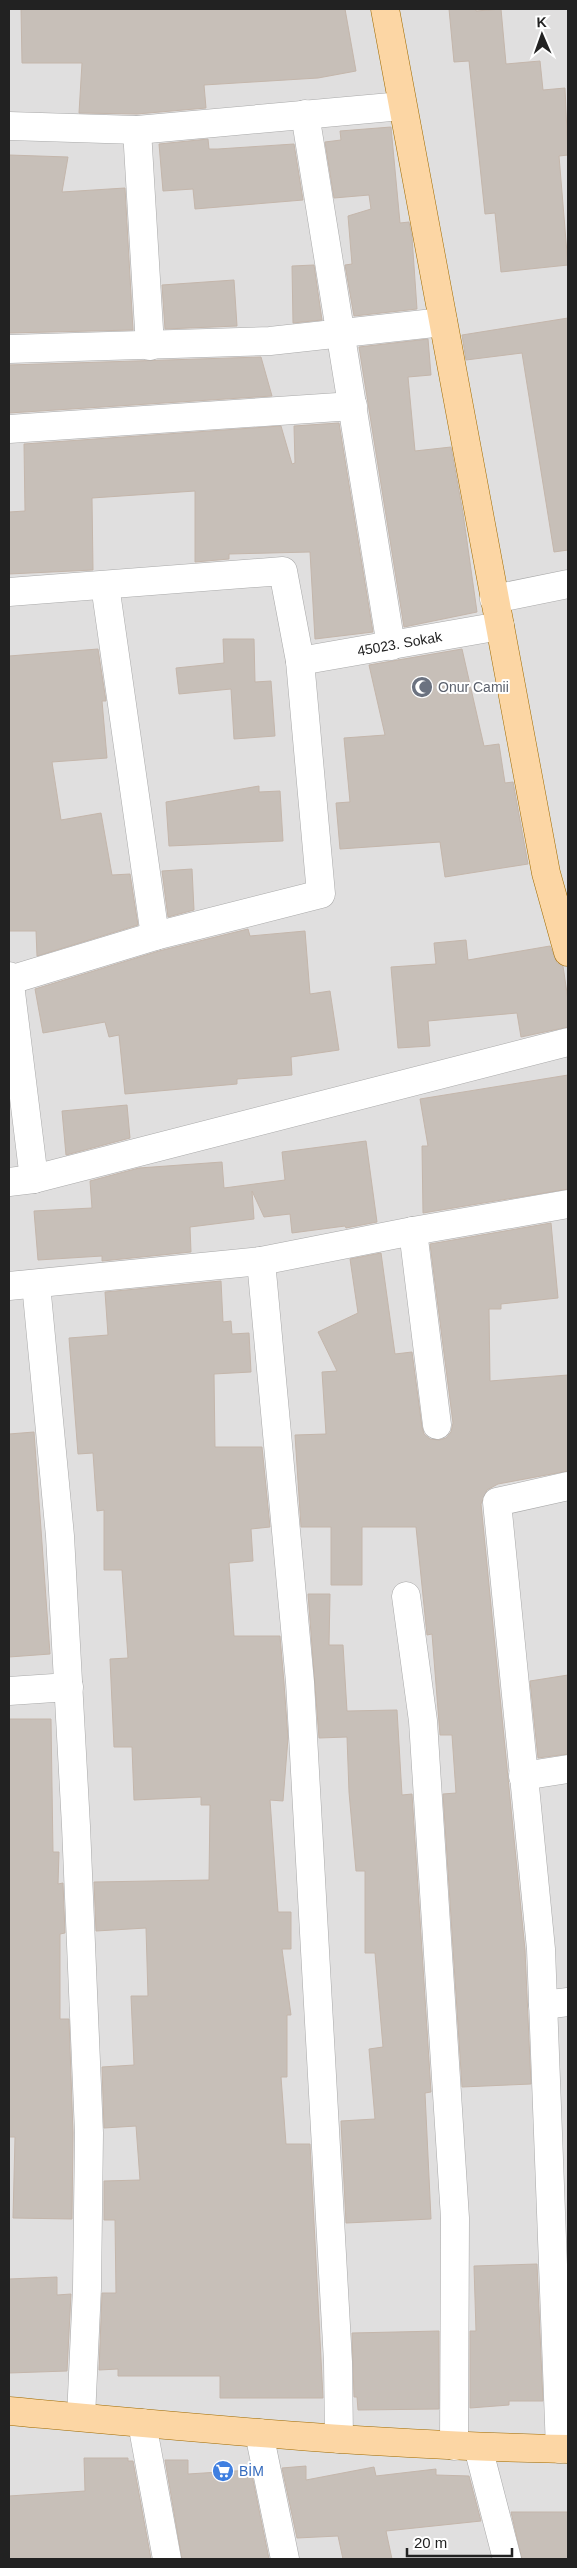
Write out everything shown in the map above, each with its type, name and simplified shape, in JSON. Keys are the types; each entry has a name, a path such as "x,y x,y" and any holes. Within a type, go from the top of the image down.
{"main road":[{"path":"385,9 546,873 568,952"},
{"path":"9,2411 339,2439 466,2447 564,2449"}],"street":[{"path":"9,126 137,130 402,106"},
{"path":"305,114 391,646"},
{"path":"137,130 150,346"},
{"path":"9,350 270,341 340,335 442,322"},
{"path":"9,429 353,406"},
{"path":"9,592 283,572 300,661 321,894 155,936 9,978 22,1180 568,1042"},
{"path":"494,599 568,584"},
{"path":"105,585 155,936"},
{"name":"45023. Sokak","path":"300,661 500,626"},
{"path":"9,1286 261,1261 413,1231 568,1204"},
{"path":"413,1231 436,1424"},
{"path":"261,1261 300,1682 338,2362 339,2439"},
{"path":"36,1284 60,1536 69,1687 89,2133 87,2288 81,2417"},
{"path":"564,2449 555,2003 541,1949 497,1502 568,1486"},
{"path":"406,1596 423,1721 455,2218 466,2447 507,2559"},
{"path":"9,1691 69,1687"},
{"path":"523,1776 568,1769"},
{"path":"142,2423 167,2559"},
{"path":"259,2433 285,2559"}],"shaded area":[{"path":"9,9 568,9 568,2559 9,2559"}],"building":[{"path":"21,9 345,9 356,71 318,78 204,85 206,108 137,114 79,113 82,63 22,63"},
{"path":"449,9 476,9 476,11 501,9 506,64 540,61 543,90 565,88 568,155 559,156 568,265 501,272 495,213 485,214 469,61 454,62"},
{"path":"391,127 400,223 409,222 412,237 417,309 354,316 345,265 352,264 348,216 371,209 369,195 334,198 325,142 341,140 340,131"},
{"path":"208,139 209,149 294,144 303,200 195,209 193,189 163,191 159,144"},
{"path":"9,155 68,157 62,192 125,188 133,330 9,333"},
{"path":"314,265 322,320 293,323 292,266"},
{"path":"234,280 237,326 165,329 162,285"},
{"path":"568,318 568,550 554,552 522,353 466,360 462,335"},
{"path":"428,339 431,375 408,377 415,451 451,447 463,513 477,612 404,627 359,347"},
{"path":"261,357 272,396 9,413 9,365"},
{"path":"339,423 373,632 315,639 310,552 229,554 229,559 195,562 195,491 92,498 93,570 9,574 9,512 25,511 24,444 281,426 292,464 295,463 294,426"},
{"path":"223,639 254,639 255,682 271,681 275,736 234,739 231,689 179,694 176,668 224,663"},
{"path":"98,649 106,701 102,701 107,758 52,762 61,820 101,813 112,875 130,874 138,925 37,956 36,931 9,931 9,656"},
{"path":"462,649 484,746 499,744 505,783 513,782 528,864 445,877 440,842 340,849 336,803 350,802 344,738 385,735 369,665"},
{"path":"259,786 259,792 280,791 283,841 169,846 166,802"},
{"path":"192,869 194,910 168,917 162,871"},
{"path":"248,929 250,936 305,931 310,994 330,991 339,1050 291,1057 292,1075 237,1079 237,1084 125,1094 119,1035 109,1037 105,1022 43,1033 35,989 159,951"},
{"path":"466,940 468,960 550,946 557,963 563,966 568,1000 568,1027 521,1037 517,1013 428,1021 430,1046 398,1048 391,967 436,964 434,943"},
{"path":"568,1075 568,1189 423,1213 422,1146 428,1146 420,1099"},
{"path":"127,1105 130,1138 66,1155 62,1111"},
{"path":"366,1141 377,1222 346,1228 345,1226 292,1233 290,1214 264,1217 252,1191 254,1219 190,1227 191,1252 102,1261 102,1256 38,1260 34,1211 92,1208 90,1181 139,1168 222,1162 224,1188 285,1180 282,1152"},
{"path":"551,1223 558,1298 501,1304 501,1309 489,1309 490,1381 568,1375 568,1471 498,1484 487,1490 481,1504 525,1950 531,2084 462,2087 443,1794 456,1793 452,1735 440,1735 432,1634 427,1635 416,1527 362,1527 362,1585 331,1585 331,1527 301,1527 295,1435 326,1434 322,1372 337,1371 318,1332 358,1313 350,1259 381,1253 395,1354 412,1352 424,1434 430,1439 439,1440 446,1438 451,1432 453,1423 430,1244"},
{"path":"221,1281 223,1322 231,1321 232,1334 249,1333 251,1372 214,1374 215,1447 262,1447 270,1527 251,1529 253,1561 229,1563 234,1636 280,1636 288,1738 283,1801 270,1800 278,1912 291,1912 291,1949 282,1949 291,2015 287,2015 287,2077 281,2077 286,2144 310,2144 323,2398 220,2398 220,2376 118,2376 118,2369 99,2370 102,2293 116,2293 115,2220 104,2220 104,2181 140,2180 136,2126 104,2128 102,2067 134,2065 131,1996 148,1996 146,1928 96,1931 94,1882 209,1880 210,1805 201,1805 201,1797 134,1800 132,1747 114,1747 110,1659 128,1658 122,1570 104,1570 104,1510 97,1511 93,1453 78,1454 69,1338 108,1335 105,1292"},
{"path":"34,1432 50,1654 9,1657 9,1434"},
{"path":"308,1594 330,1594 329,1645 343,1645 347,1711 397,1710 402,1795 412,1794 431,2092 425,2093 431,2219 346,2223 341,2121 375,2119 369,2049 383,2047 375,1953 365,1953 365,1871 356,1871 349,1792 347,1737 319,1738"},
{"path":"568,1675 568,1754 538,1758 530,1681"},
{"path":"9,1719 51,1719 53,1852 59,1852 58,1884 63,1883 65,1933 60,1934 60,2019 69,2019 73,2133 72,2219 13,2218 15,2137 9,2137"},
{"path":"537,2264 543,2401 509,2401 509,2405 470,2408 470,2331 476,2331 474,2266"},
{"path":"57,2277 57,2295 71,2294 67,2371 9,2373 9,2279"},
{"path":"439,2331 439,2409 358,2410 357,2397 354,2397 352,2333"},
{"path":"84,2458 128,2458 128,2461 133,2461 151,2559 9,2559 9,2496 85,2491"},
{"path":"165,2460 188,2460 188,2474 251,2470 269,2559 182,2559"},
{"path":"306,2466 306,2480 374,2467 376,2476 436,2469 436,2475 469,2476 481,2521 386,2531 392,2559 343,2559 338,2536 297,2538 282,2468"},
{"path":"511,2512 568,2512 568,2559 522,2559"}],"place":[{"name":"Onur Camii","path":"422,687"},
{"name":"BİM","path":"223,2471"}]}
